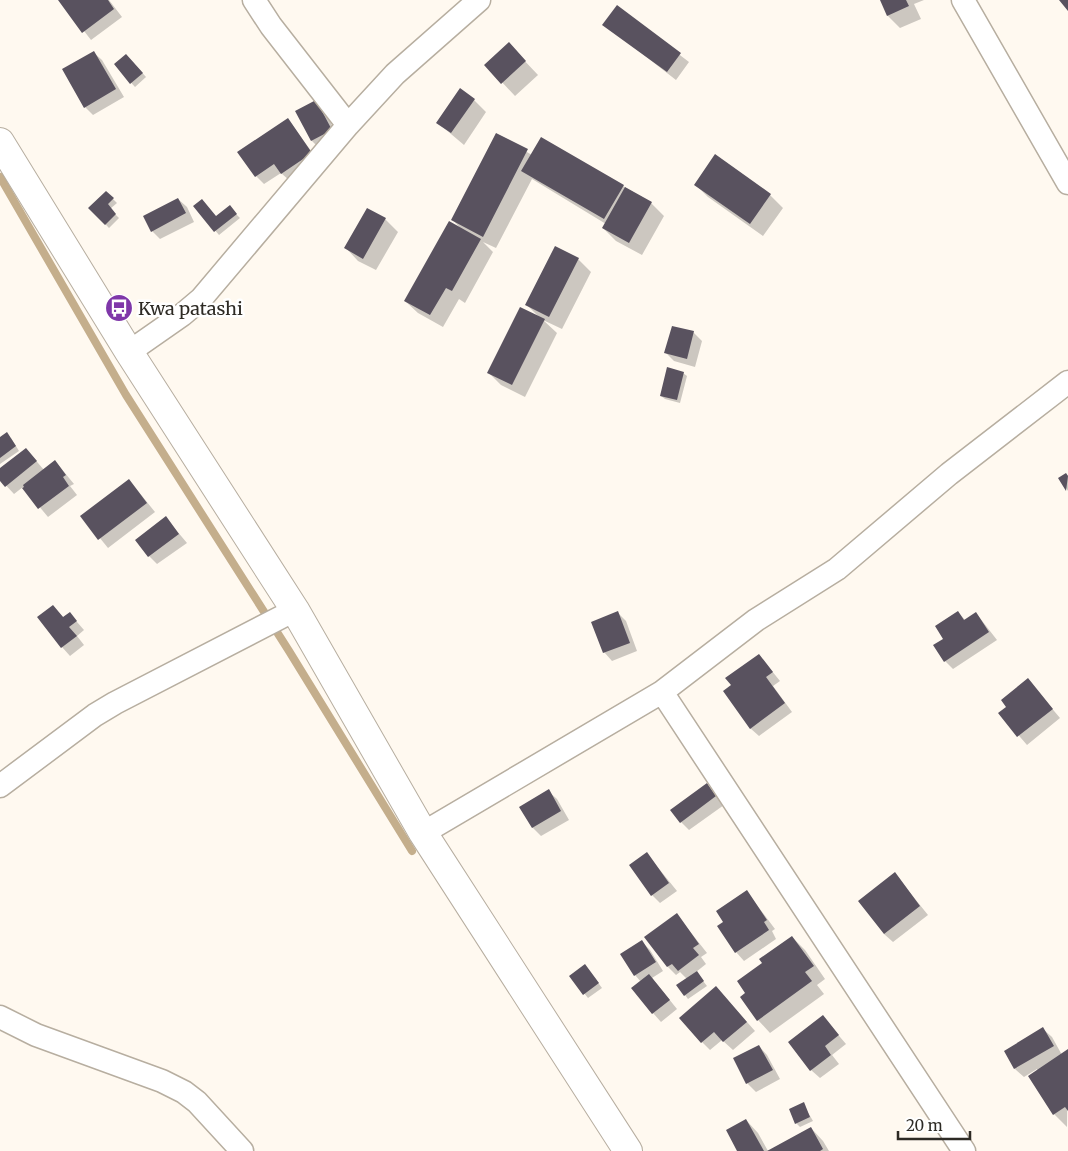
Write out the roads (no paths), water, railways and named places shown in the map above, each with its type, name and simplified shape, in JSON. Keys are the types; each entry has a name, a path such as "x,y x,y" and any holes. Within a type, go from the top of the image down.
{"main road":[{"path":"0,142 130,352 295,610 423,833 628,1151"}],"street":[{"path":"254,0 271,26 348,124"},
{"path":"130,352 201,299 348,124 395,74 479,0"},
{"path":"964,0 1068,183"},
{"path":"423,833 662,692 756,620 837,569 949,474 1068,382"},
{"path":"0,786 95,715 115,703 295,610"},
{"path":"662,692 964,1151"},
{"path":"0,1017 36,1034 162,1081 184,1092 197,1102 242,1151"}],"waterway":[{"path":"0,177 126,395 289,651 412,851"}],"place":[{"name":"Kwa patashi","path":"119,308"}]}
